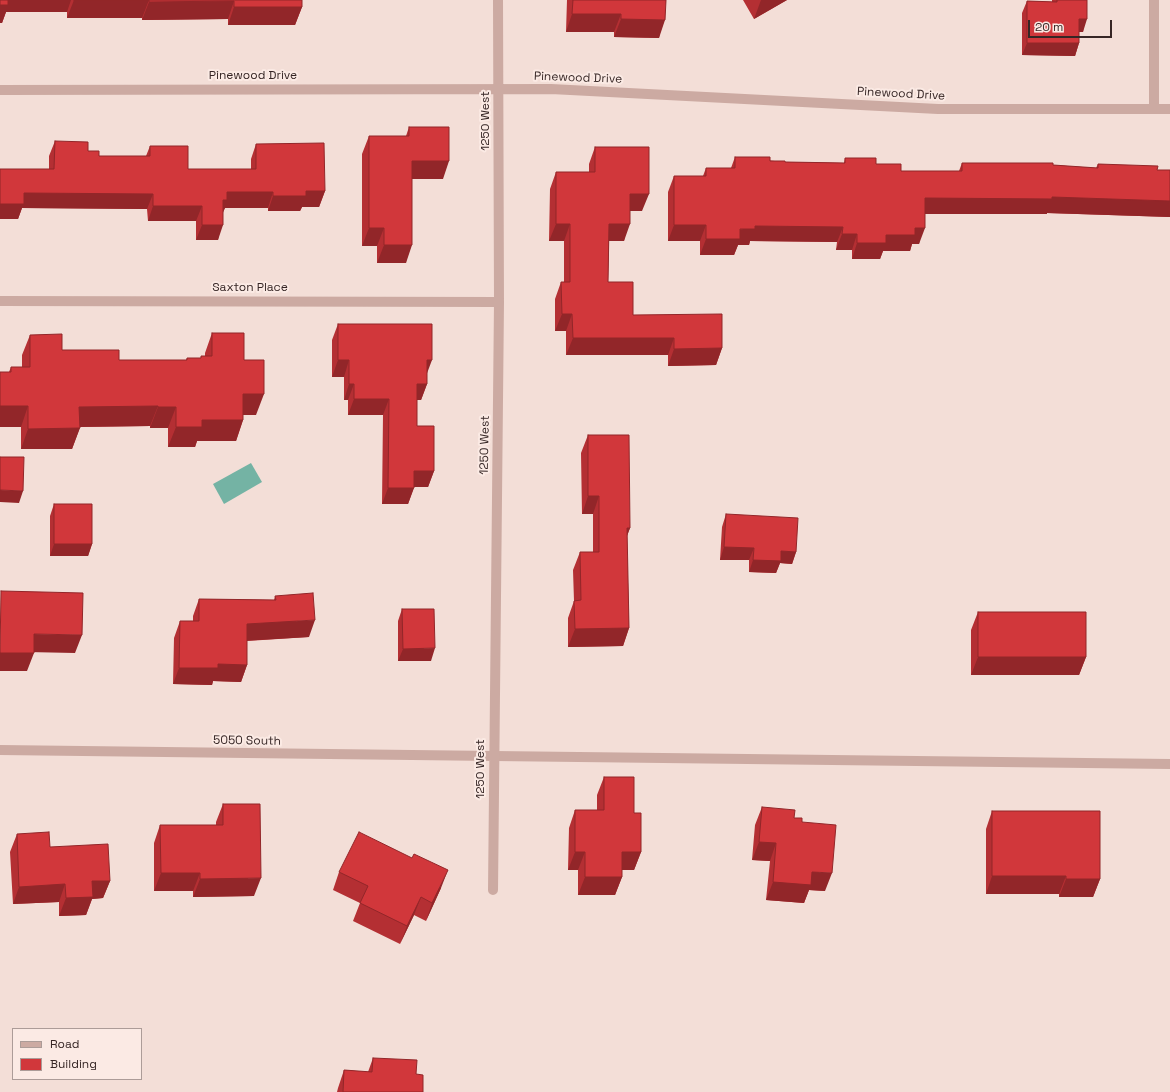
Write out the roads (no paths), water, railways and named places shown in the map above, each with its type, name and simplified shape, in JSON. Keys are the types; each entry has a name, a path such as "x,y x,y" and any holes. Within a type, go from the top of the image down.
{"street":[{"name":"1250 West","path":"493,890 499,302 498,0"},
{"path":"1154,0 1154,109"},
{"name":"Pinewood Drive","path":"0,90 551,89 938,109 1170,109"},
{"name":"Saxton Place","path":"0,301 499,302"},
{"name":"5050 South","path":"0,750 1170,764"}],"water":[{"path":"251,463 262,482 224,504 213,484"}]}
